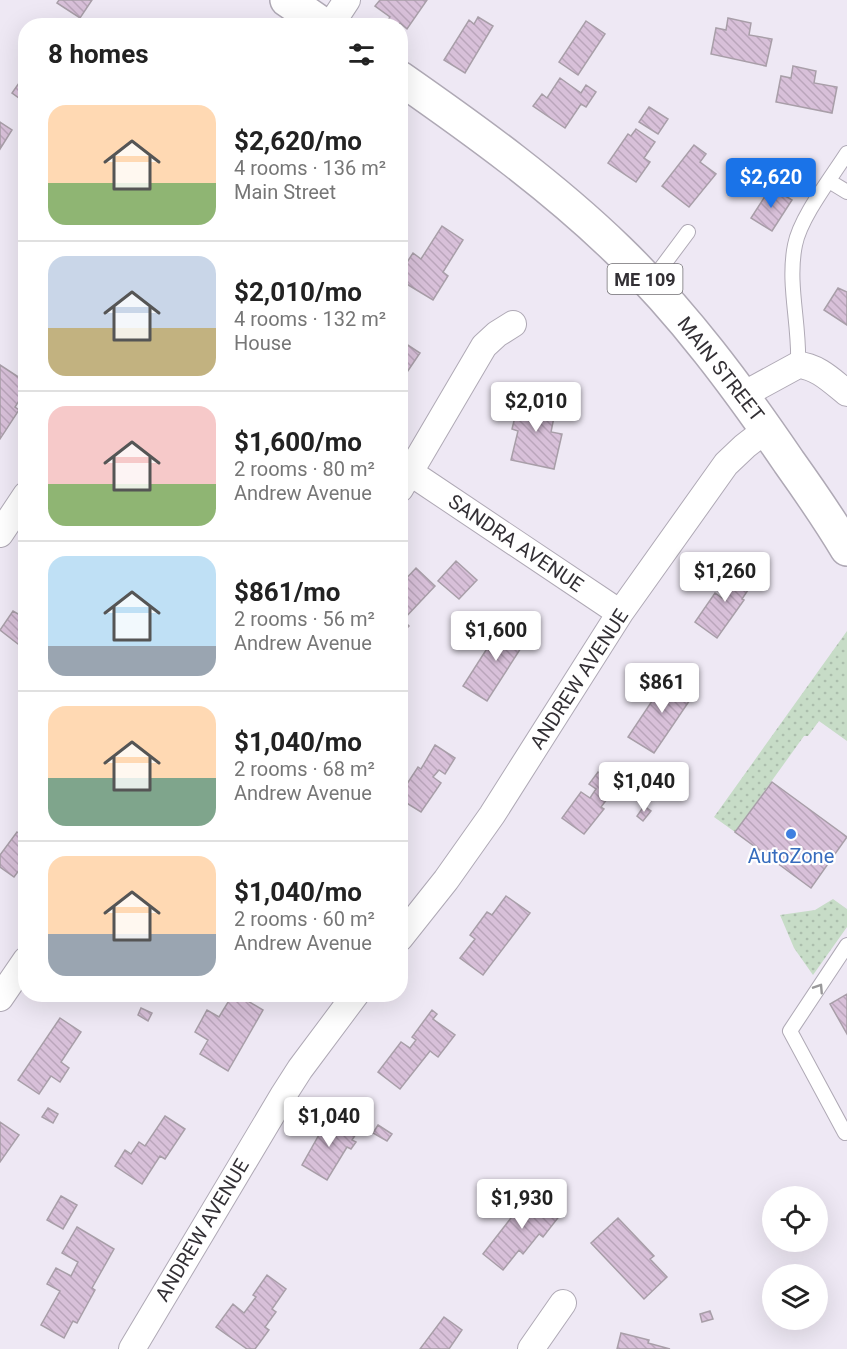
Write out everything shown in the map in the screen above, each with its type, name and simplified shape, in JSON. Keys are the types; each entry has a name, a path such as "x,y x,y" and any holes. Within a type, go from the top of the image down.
{"highway":[{"path":"287,0 313,18"},
{"name":"MAIN STREET","path":"408,84 551,190 618,250 650,283 681,317 743,395 847,549"}],"street":[{"path":"335,18 347,0"},
{"path":"408,478 484,346 513,324"},
{"path":"743,395 798,365 816,369 847,393"},
{"name":"ANDREW AVENUE","path":"408,928 446,880 492,814 620,612 726,464 767,429"},
{"name":"SANDRA AVENUE","path":"408,482 620,612"},
{"path":"0,534 16,507"},
{"path":"0,998 18,972"},
{"name":"ANDREW AVENUE","path":"132,1349 284,1094 350,1002"},
{"path":"531,1349 563,1303"}],"lane":[{"path":"798,365 793,275 795,244 805,219 847,153"},
{"path":"829,181 847,192"},
{"path":"650,283 688,232"},
{"path":"847,945 790,1031 845,1133 847,1132"}],"green space":[{"path":"847,631 847,741 819,721 808,736 804,736 735,832 714,817"},
{"path":"833,899 847,909 847,927 813,975 794,948 780,915 815,910"}],"building":[{"path":"59,0 92,0 80,18 57,3"},
{"path":"380,0 427,0 408,28 408,18 389,18 375,6"},
{"path":"478,17 493,26 465,73 444,60 469,20 474,24"},
{"path":"728,18 751,23 749,35 772,39 766,66 711,54 716,28 726,30"},
{"path":"586,21 605,34 578,75 559,62"},
{"path":"793,66 816,71 814,83 837,87 832,113 776,102 781,76 791,78"},
{"path":"560,78 581,93 586,85 596,92 586,107 581,104 565,128 533,106 542,94 547,98"},
{"path":"18,84 18,97 12,93"},
{"path":"649,107 668,119 658,134 639,122"},
{"path":"0,122 12,130 0,149"},
{"path":"636,129 655,142 644,158 650,162 636,182 608,163 628,134 631,136"},
{"path":"694,145 706,154 700,162 716,174 689,207 662,186"},
{"path":"771,187 792,200 772,231 751,218"},
{"path":"442,226 463,240 443,272 448,276 433,300 408,285 408,261 413,253 421,259"},
{"path":"838,288 847,292 847,325 824,310"},
{"path":"408,345 420,353 408,371"},
{"path":"0,365 18,377 18,402 15,407 18,412 0,439"},
{"path":"526,392 552,398 548,416 554,417 551,432 562,434 554,469 511,460 518,431 512,429 515,417 520,418"},
{"path":"456,561 477,580 459,599 438,581"},
{"path":"733,567 754,581 742,599 744,600 717,638 695,622 715,593 722,598 728,589 721,584"},
{"path":"416,568 435,586 408,615 408,576"},
{"path":"13,611 18,614 18,644 0,630"},
{"path":"504,622 528,637 487,701 463,686"},
{"path":"670,674 696,691 654,753 628,737"},
{"path":"435,745 455,758 445,774 439,770 433,777 441,783 421,812 408,804 408,782 418,767 421,769"},
{"path":"598,772 617,786 601,807 604,809 584,834 562,818 581,792 590,798 596,789 589,784"},
{"name":"AutoZone","path":"772,782 847,837 811,888 735,832"},
{"path":"644,806 651,811 643,821 637,816"},
{"path":"18,833 18,872 14,877 0,867 0,855"},
{"path":"506,896 530,913 483,975 460,958 475,939 470,935 487,912 492,915"},
{"path":"847,994 847,1034 830,1004"},
{"path":"228,1002 250,1002 263,1010 228,1071 200,1054 208,1040 195,1032 207,1010 219,1017"},
{"path":"141,1008 152,1013 148,1021 138,1015"},
{"path":"432,1010 437,1014 433,1019 455,1035 438,1057 430,1051 400,1089 378,1072 401,1042 410,1048 416,1040 412,1037"},
{"path":"60,1018 81,1032 61,1062 69,1068 60,1082 51,1076 39,1094 18,1080"},
{"path":"48,1108 58,1114 53,1123 42,1117"},
{"path":"165,1116 185,1129 165,1159 160,1156 142,1184 115,1166 125,1150 131,1154 139,1142 145,1146"},
{"path":"329,1117 356,1134 352,1140 356,1142 351,1149 347,1147 327,1180 302,1165"},
{"path":"0,1122 19,1135 0,1162"},
{"path":"378,1125 392,1134 387,1141 373,1133"},
{"path":"531,1192 561,1214 543,1237 539,1234 523,1254 519,1250 503,1270 483,1254 521,1205 518,1202 522,1195 526,1198"},
{"path":"61,1196 77,1205 63,1229 47,1220"},
{"path":"618,1218 654,1256 650,1259 667,1277 644,1299 591,1243"},
{"path":"77,1227 114,1249 92,1288 95,1290 77,1323 73,1321 64,1338 41,1325 60,1291 47,1284 56,1268 71,1276 78,1262 62,1253"},
{"path":"267,1275 286,1289 272,1309 276,1312 265,1327 269,1330 255,1349 247,1349 216,1327 233,1304 244,1313 256,1297 253,1295"},
{"path":"710,1311 713,1319 702,1322 700,1314"},
{"path":"444,1317 462,1330 449,1349 420,1349"},
{"path":"621,1333 649,1340 648,1343 670,1349 617,1349"}],"place":[{"name":"AutoZone","path":"791,834"}]}
